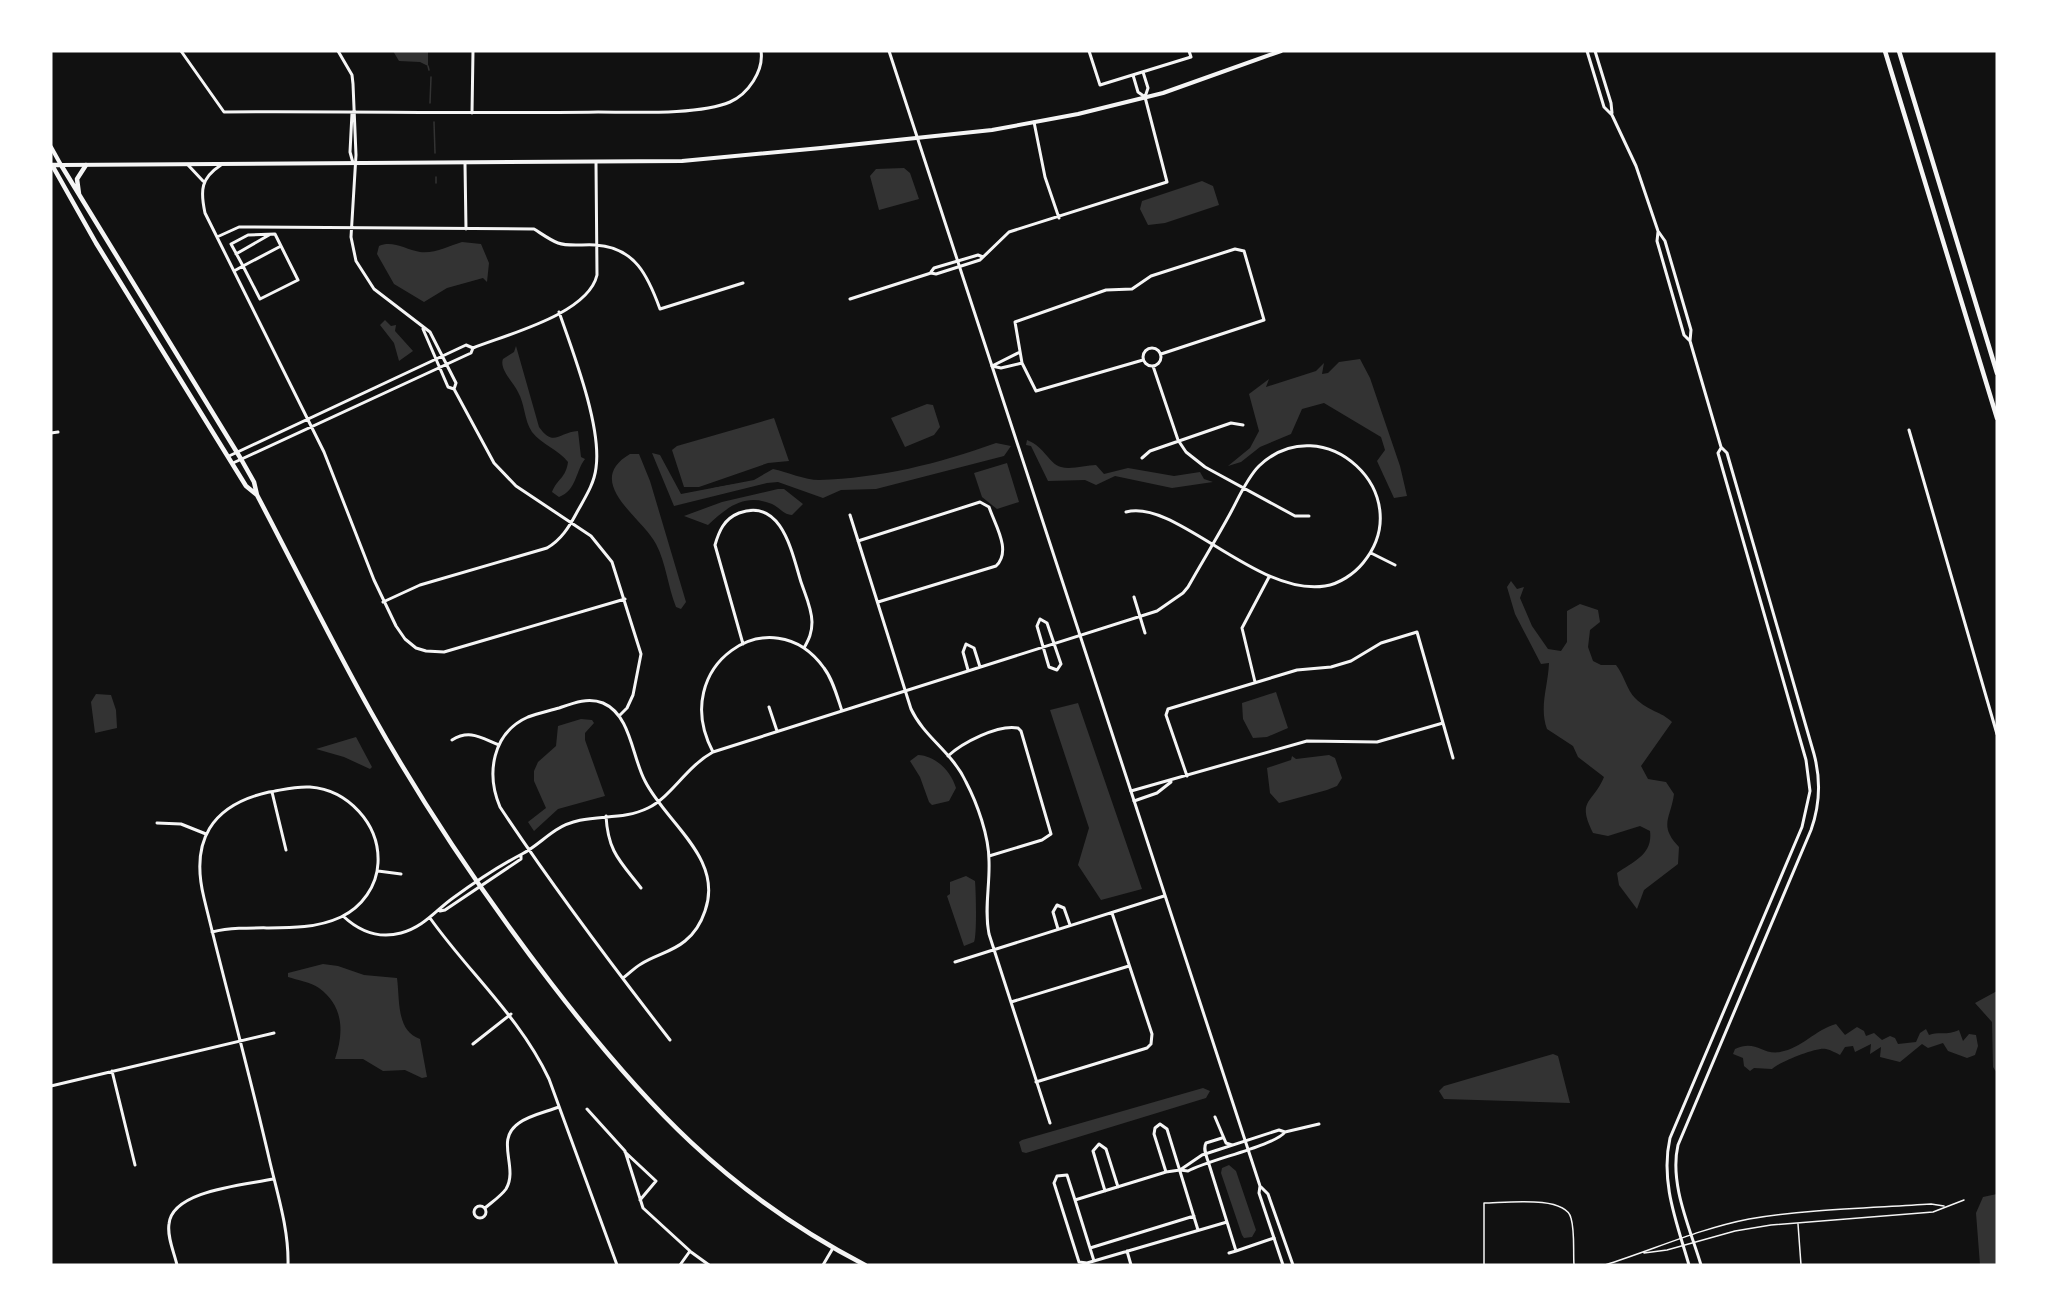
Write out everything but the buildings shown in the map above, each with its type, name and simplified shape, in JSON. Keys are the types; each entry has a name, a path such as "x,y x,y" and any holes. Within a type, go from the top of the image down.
{"main road":[{"path":"257,495 246,486 96,243 51,165 354,165 681,161 918,139 1034,122 1145,97 1281,51"},
{"path":"1885,51 1997,418"},
{"path":"1899,51 1997,373"},
{"path":"51,147 237,451 254,482 257,495 371,713 435,818 479,884 592,1036 659,1114 735,1182 772,1210 864,1265"},
{"path":"81,199 77,182 86,165"}],"street":[{"path":"181,51 224,112 472,113 618,112 712,107 731,102 747,91 757,75 761,51"},
{"path":"338,51 352,75 356,156 352,227 354,257 363,276 374,290 433,336 456,383 454,389"},
{"path":"472,113 473,51"},
{"path":"890,51 1260,1186 1259,1193 1283,1265"},
{"path":"1089,51 1100,85 1191,57 1189,51"},
{"path":"1587,51 1604,107 1612,115 1645,184 1658,231 1665,241 1691,330 1690,341 1721,447 1727,453 1817,770 1819,796 1814,821 1805,846 1678,1145 1676,1174 1701,1265"},
{"path":"1595,51 1611,103 1612,115"},
{"path":"850,299 980,260 1009,232 1167,182 1145,97 1148,88 1143,72"},
{"path":"1133,75 1138,92 1145,97"},
{"path":"1034,122 1045,177 1059,218"},
{"path":"233,463 471,353 473,348 578,303 592,288 597,275 596,163"},
{"path":"465,164 466,229"},
{"path":"188,165 204,181"},
{"path":"221,165 210,172 204,181 205,213 312,426 383,602 409,643 423,651 436,652 625,599"},
{"path":"217,237 240,227 534,229 560,244 598,245 620,251 639,265 650,280 660,309 743,283"},
{"path":"236,254 272,234 276,227"},
{"path":"1658,231 1657,241 1684,335 1690,341"},
{"path":"272,234 281,246 298,280 260,299 231,244 248,235 272,234"},
{"path":"234,271 281,246"},
{"path":"1161,354 1264,320 1244,251 1235,249 1150,276 1132,289 1106,290 1019,318 1015,322 1014,328 1022,363 1033,388 1040,392 1143,360 1153,366 1178,440 1192,459 1295,516 1309,516"},
{"path":"931,273 934,268 978,255 983,257"},
{"path":"383,602 420,585 547,548 559,540 572,522 592,485 598,451 592,420 558,312"},
{"path":"423,328 448,387 454,389 494,463 516,486 544,507 572,522 591,536 604,550 614,567 625,599 641,662 633,695 627,708 619,716"},
{"path":"229,456 466,345 473,348"},
{"path":"1143,360 1144,351 1149,348 1161,354"},
{"path":"992,366 1020,352"},
{"path":"1153,366 1160,360 1161,354"},
{"path":"992,366 1001,368 1022,363"},
{"path":"1142,458 1150,451 1178,440 1231,423 1244,425"},
{"path":"1910,430 1997,734"},
{"path":"51,433 58,432"},
{"path":"343,916 364,931 384,935 406,932 567,824 592,817 638,813 658,801 688,769 713,752 1157,610 1183,593 1212,545 1244,488 1257,468 1272,455 1289,448 1323,447 1337,452 1364,471 1378,500 1381,515 1377,538 1371,553 1356,572 1328,586 1296,587 1269,577 1212,545 1143,510 1126,512"},
{"path":"1689,1265 1666,1180 1670,1138 1802,828 1810,791 1806,760 1718,453 1721,447"},
{"path":"858,541 980,502 989,507 1005,551 1002,560 996,566 878,603"},
{"path":"743,644 715,545 718,531 726,521 737,514 756,511 773,517 787,536 812,619 810,637 804,648"},
{"path":"850,515 914,716 948,756 966,782 989,856 987,911 994,950 1050,1123"},
{"path":"1371,553 1395,566"},
{"path":"1255,682 1242,628 1269,577"},
{"path":"1134,597 1145,633"},
{"path":"1040,619 1047,622 1055,644 1061,664 1057,670 1049,668 1036,626 1040,619"},
{"path":"1187,776 1166,715 1168,709 1297,670 1330,667 1351,661 1381,643 1417,632 1453,758"},
{"path":"713,752 701,713 705,684 720,660 743,644 768,639 790,642 804,648 825,668 842,711"},
{"path":"968,670 963,652 966,644 972,644 980,667"},
{"path":"623,978 641,964 677,948 687,940 696,930 708,903 709,888 702,861 645,783 619,716 602,703 586,700 528,718 511,730 499,746 492,764 495,796 528,849 623,978 670,1040"},
{"path":"769,707 777,731"},
{"path":"1134,801 1157,793 1171,782 1187,776 1307,741 1377,742 1443,723"},
{"path":"948,756 969,740 1009,727 1018,728 1021,731 1052,828 1051,834 1042,840 989,856"},
{"path":"453,740 463,734 473,734 499,746"},
{"path":"1131,791 1163,781 1171,782"},
{"path":"212,932 234,927 295,928 343,916 366,896 378,870 374,835 366,819 351,803 336,793 310,787 272,792 233,805 216,819 206,834 199,855 198,874 212,932 274,1179 286,1234 288,1265"},
{"path":"272,792 285,850"},
{"path":"606,816 608,841 612,851 641,888"},
{"path":"157,823 181,824 206,834"},
{"path":"378,870 401,874"},
{"path":"955,962 1164,896"},
{"path":"1058,929 1053,912 1057,905 1064,908 1070,925"},
{"path":"1036,1082 1145,1049 1151,1044 1152,1034 1112,913"},
{"path":"430,918 453,951 511,1014 537,1054 617,1265"},
{"path":"1011,1002 1129,966"},
{"path":"473,1044 511,1014"},
{"path":"51,1086 274,1033"},
{"path":"112,1071 135,1165"},
{"path":"485,1208 486,1213 483,1217 475,1216 476,1207 485,1208 503,1193 508,1184 510,1171 507,1141 513,1128 522,1120 559,1107"},
{"path":"587,1109 625,1152 656,1181 640,1200"},
{"path":"1215,1117 1222,1138 1227,1144 1234,1145"},
{"path":"1180,1170 1206,1154 1279,1130 1285,1132 1318,1124"},
{"path":"1166,1172 1154,1134 1155,1128 1160,1125 1167,1130 1198,1230"},
{"path":"1075,1200 1166,1172 1188,1171 1199,1164 1282,1137 1285,1132"},
{"path":"1222,1138 1206,1143 1206,1154 1236,1251"},
{"path":"1105,1191 1093,1151 1099,1144 1106,1149 1118,1187"},
{"path":"625,1152 640,1200 652,1219 709,1265"},
{"path":"1195,1159 1199,1164"},
{"path":"1094,1261 1067,1175 1057,1176 1054,1183 1078,1261 1082,1264 1094,1261 1227,1221"},
{"path":"177,1265 168,1224 174,1210 181,1202 195,1196 274,1179"},
{"path":"1260,1186 1268,1194 1293,1265"},
{"path":"1090,1248 1194,1216"},
{"path":"1230,1253 1274,1238"},
{"path":"823,1265 833,1248"},
{"path":"680,1265 690,1251"},
{"path":"1127,1251 1131,1265"}],"lane":[{"path":"1644,1253 1695,1244 1743,1230 1933,1212 1964,1200"},
{"path":"1484,1265 1484,1203 1547,1202 1565,1208 1571,1218 1574,1265"},
{"path":"1605,1265 1644,1253 1681,1237 1732,1223 1771,1216 1931,1204 1944,1206"},
{"path":"1798,1224 1801,1265"}],"shaded area":[{"path":"393,51 428,51 428,66 420,62 399,61"},
{"path":"904,168 910,173 919,199 879,210 870,176 876,169"},
{"path":"1202,181 1213,186 1219,205 1165,223 1148,225 1140,209 1142,201"},
{"path":"462,242 481,244 489,263 487,282 483,278 447,288 424,302 394,284 377,254 379,246 384,244 425,252 436,251"},
{"path":"385,320 391,326 396,325 395,331 413,351 399,361 394,343 380,325"},
{"path":"516,346 539,427 553,438 578,431 581,457 585,459 569,490 559,497 552,492 565,472 568,462 532,432 516,388 503,367 503,359 514,352"},
{"path":"1360,359 1370,378 1400,466 1407,496 1394,498 1377,461 1385,450 1381,437 1324,403 1302,409 1291,434 1260,447 1241,462 1228,466 1250,448 1259,431 1249,394 1269,379 1266,387 1316,371 1324,363 1322,374 1328,373 1339,362"},
{"path":"927,404 933,405 940,427 934,435 905,447 891,418"},
{"path":"774,418 789,461 768,463 699,487 684,487 672,450 677,446"},
{"path":"1027,440 1038,447 1053,463 1061,467 1096,465 1104,474 1128,468 1174,476 1200,472 1204,479 1213,482 1172,488 1115,476 1096,485 1085,480 1048,481 1031,446 1026,445"},
{"path":"996,443 1011,446 1004,456 876,489 841,490 823,498 778,482 674,506 652,453 660,455 681,494 754,480 773,469 814,480 887,473 931,463"},
{"path":"630,454 639,454 650,481 686,602 681,609 676,607 656,544 620,500 614,488 612,476 617,465"},
{"path":"1007,463 1019,502 997,509 982,497 974,473"},
{"path":"784,489 803,504 792,515 786,514 772,504 753,500 729,508 708,525 684,516 722,502"},
{"path":"1511,581 1517,589 1524,587 1520,598 1532,626 1548,649 1561,651 1567,642 1567,611 1580,604 1598,610 1600,622 1590,630 1588,647 1593,661 1601,665 1616,665 1635,698 1672,722 1641,766 1648,779 1666,782 1674,794 1667,827 1679,847 1678,864 1644,890 1637,909 1619,885 1617,873 1636,861 1645,851 1650,839 1650,831 1640,826 1608,836 1593,833 1588,822 1586,807 1604,777 1578,757 1573,746 1547,729 1544,705 1549,663 1541,664 1515,614 1507,587"},
{"path":"1276,692 1288,728 1267,737 1253,738 1243,719 1242,703"},
{"path":"96,694 111,695 116,710 117,728 95,733 91,702"},
{"path":"1078,703 1142,889 1101,900 1078,865 1089,828 1050,710"},
{"path":"581,719 592,720 594,723 585,733 585,740 605,796 558,809 534,831 528,822 546,808 534,781 534,771 538,762 556,746 558,726"},
{"path":"356,737 372,767 370,769 344,757 316,749"},
{"path":"918,755 937,761 947,770 956,788 949,801 932,805 929,802 920,777 910,761"},
{"path":"1329,755 1335,758 1342,778 1337,786 1279,803 1270,793 1267,768 1291,760 1292,756 1296,759"},
{"path":"966,876 975,881 976,922 974,942 964,946 947,896 950,894 950,882"},
{"path":"323,964 338,966 364,975 397,978 403,1022 412,1035 420,1039 427,1077 422,1078 405,1070 383,1071 363,1059 335,1059 340,1039 340,1020 333,1003 316,986 288,977 288,973"},
{"path":"1997,991 1997,1073 1993,1067 1992,1022 1975,1003"},
{"path":"1836,1024 1845,1035 1857,1027 1864,1031 1866,1036 1874,1033 1882,1040 1890,1036 1895,1038 1898,1044 1916,1042 1920,1033 1926,1029 1929,1035 1959,1030 1963,1041 1969,1034 1976,1035 1978,1046 1975,1055 1967,1058 1948,1051 1943,1043 1928,1048 1922,1044 1900,1062 1880,1057 1881,1047 1870,1054 1871,1044 1855,1052 1853,1046 1845,1047 1840,1055 1822,1049 1798,1056 1772,1069 1754,1068 1750,1071 1744,1066 1743,1058 1733,1054 1735,1049 1742,1046 1753,1046 1773,1052 1788,1050 1821,1030"},
{"path":"1553,1054 1558,1056 1570,1103 1444,1099 1439,1091 1444,1086"},
{"path":"1203,1088 1210,1091 1206,1098 1026,1153 1022,1152 1019,1142 1022,1140"},
{"path":"1229,1165 1236,1171 1256,1230 1252,1237 1244,1238 1242,1235 1221,1173 1222,1168"},
{"path":"1997,1194 1997,1265 1980,1265 1976,1213 1983,1197"}],"waterway":[{"path":"428,66 429,70"},
{"path":"430,103 431,77"},
{"path":"434,122 435,153"},
{"path":"436,177 436,183"},
{"path":"712,489 734,485"}]}
